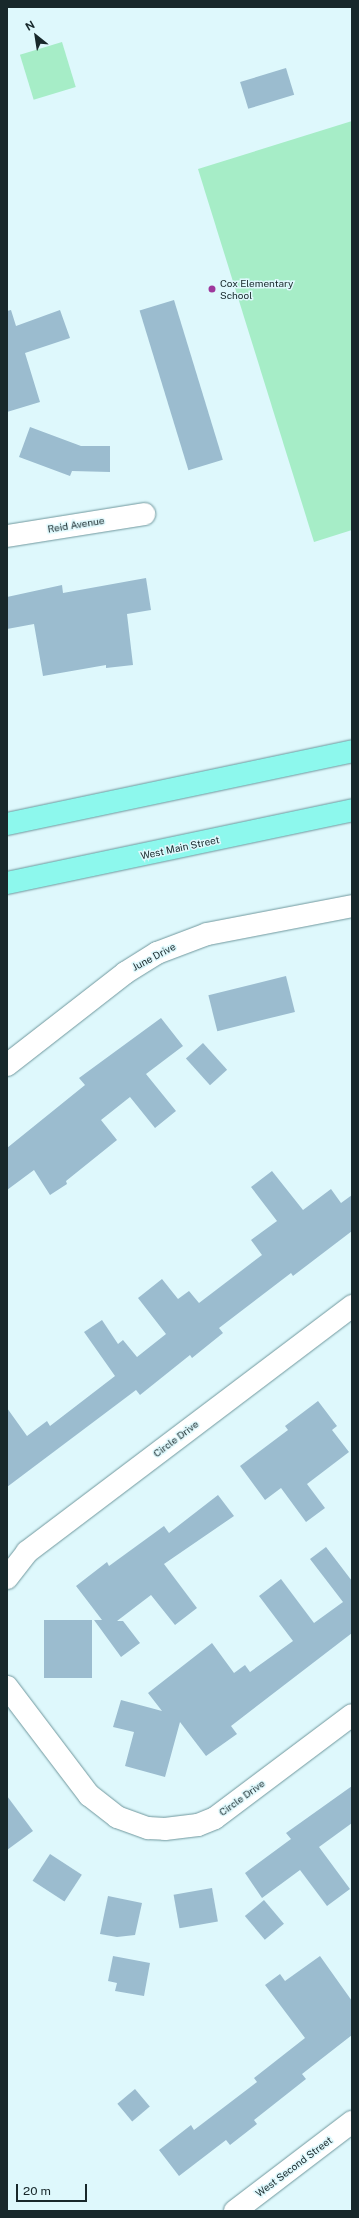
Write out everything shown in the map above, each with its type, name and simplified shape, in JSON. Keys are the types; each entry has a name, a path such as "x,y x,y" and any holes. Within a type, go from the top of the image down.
{"main road":[{"path":"7,824 352,751"},
{"name":"West Main Street","path":"7,883 352,810"}],"street":[{"name":"Reid Avenue","path":"7,536 144,514"},
{"name":"June Drive","path":"7,1065 125,973 157,953 207,934 352,906"},
{"name":"Circle Drive","path":"7,1578 27,1552 352,1306"},
{"name":"Circle Drive","path":"7,1687 89,1795 103,1807 127,1821 165,1829 198,1825 215,1818 352,1715"},
{"name":"West Second Street","path":"235,2211 352,2122"}],"green space":[{"path":"62,42 76,87 34,100 20,55"},
{"path":"352,121 352,530 314,542 198,169"}],"building":[{"path":"286,68 294,95 248,109 240,82"},
{"path":"174,300 223,460 188,470 140,311"},
{"path":"11,310 16,326 60,310 70,338 25,353 40,402 7,412 7,311"},
{"path":"30,427 81,446 110,446 110,472 72,471 70,476 19,457"},
{"path":"146,578 151,610 127,614 133,665 106,668 106,665 43,676 34,624 7,629 7,597 62,585 63,593"},
{"path":"286,976 295,1012 217,1031 208,995"},
{"path":"161,1018 183,1046 146,1074 176,1111 155,1128 130,1097 101,1120 117,1140 66,1181 67,1184 50,1195 34,1170 7,1190 7,1148 85,1085 79,1078"},
{"path":"203,1043 227,1070 210,1085 186,1058"},
{"path":"272,1171 303,1210 331,1189 341,1203 352,1195 352,1231 293,1276 291,1273 219,1328 223,1333 192,1358 190,1355 140,1395 136,1390 7,1487 7,1408 27,1436 47,1421 50,1426 115,1376 84,1332 102,1320 118,1344 123,1340 137,1357 166,1334 138,1298 162,1279 178,1299 189,1291 199,1303 262,1255 251,1240 277,1221 251,1187"},
{"path":"318,1401 337,1426 332,1430 349,1452 307,1484 325,1508 306,1522 281,1488 265,1500 240,1466 288,1430 285,1426"},
{"path":"218,1495 234,1516 164,1564 197,1608 175,1625 151,1595 117,1621 123,1621 140,1643 121,1657 94,1620 102,1620 76,1586 107,1562 109,1566 164,1526 169,1533"},
{"path":"326,1547 352,1581 352,1633 231,1726 237,1734 206,1756 180,1722 165,1777 125,1766 134,1732 113,1727 121,1700 162,1711 148,1693 212,1643 234,1673 245,1665 250,1672 293,1641 259,1596 281,1579 314,1623 343,1602 310,1559"},
{"path":"44,1620 92,1620 92,1678 44,1678"},
{"path":"352,1786 352,1823 319,1847 350,1889 327,1906 300,1870 262,1898 245,1873 291,1839 286,1833"},
{"path":"7,1796 33,1831 7,1850"},
{"path":"50,1854 82,1875 64,1902 33,1881"},
{"path":"212,1888 218,1921 179,1928 174,1895"},
{"path":"108,1896 142,1903 135,1935 117,1937 100,1934"},
{"path":"264,1900 284,1924 265,1940 245,1916"},
{"path":"113,1956 150,1963 144,1996 115,1991 117,1983 108,1981"},
{"path":"320,1956 352,2001 352,2035 302,2074 306,2079 254,2120 257,2124 230,2145 226,2140 179,2176 159,2150 191,2125 194,2130 257,2082 254,2078 305,2038 265,1985 280,1974 285,1981"},
{"path":"135,2089 150,2107 132,2121 117,2104"}],"place":[{"name":"Cox Elementary School","path":"212,289"}]}
